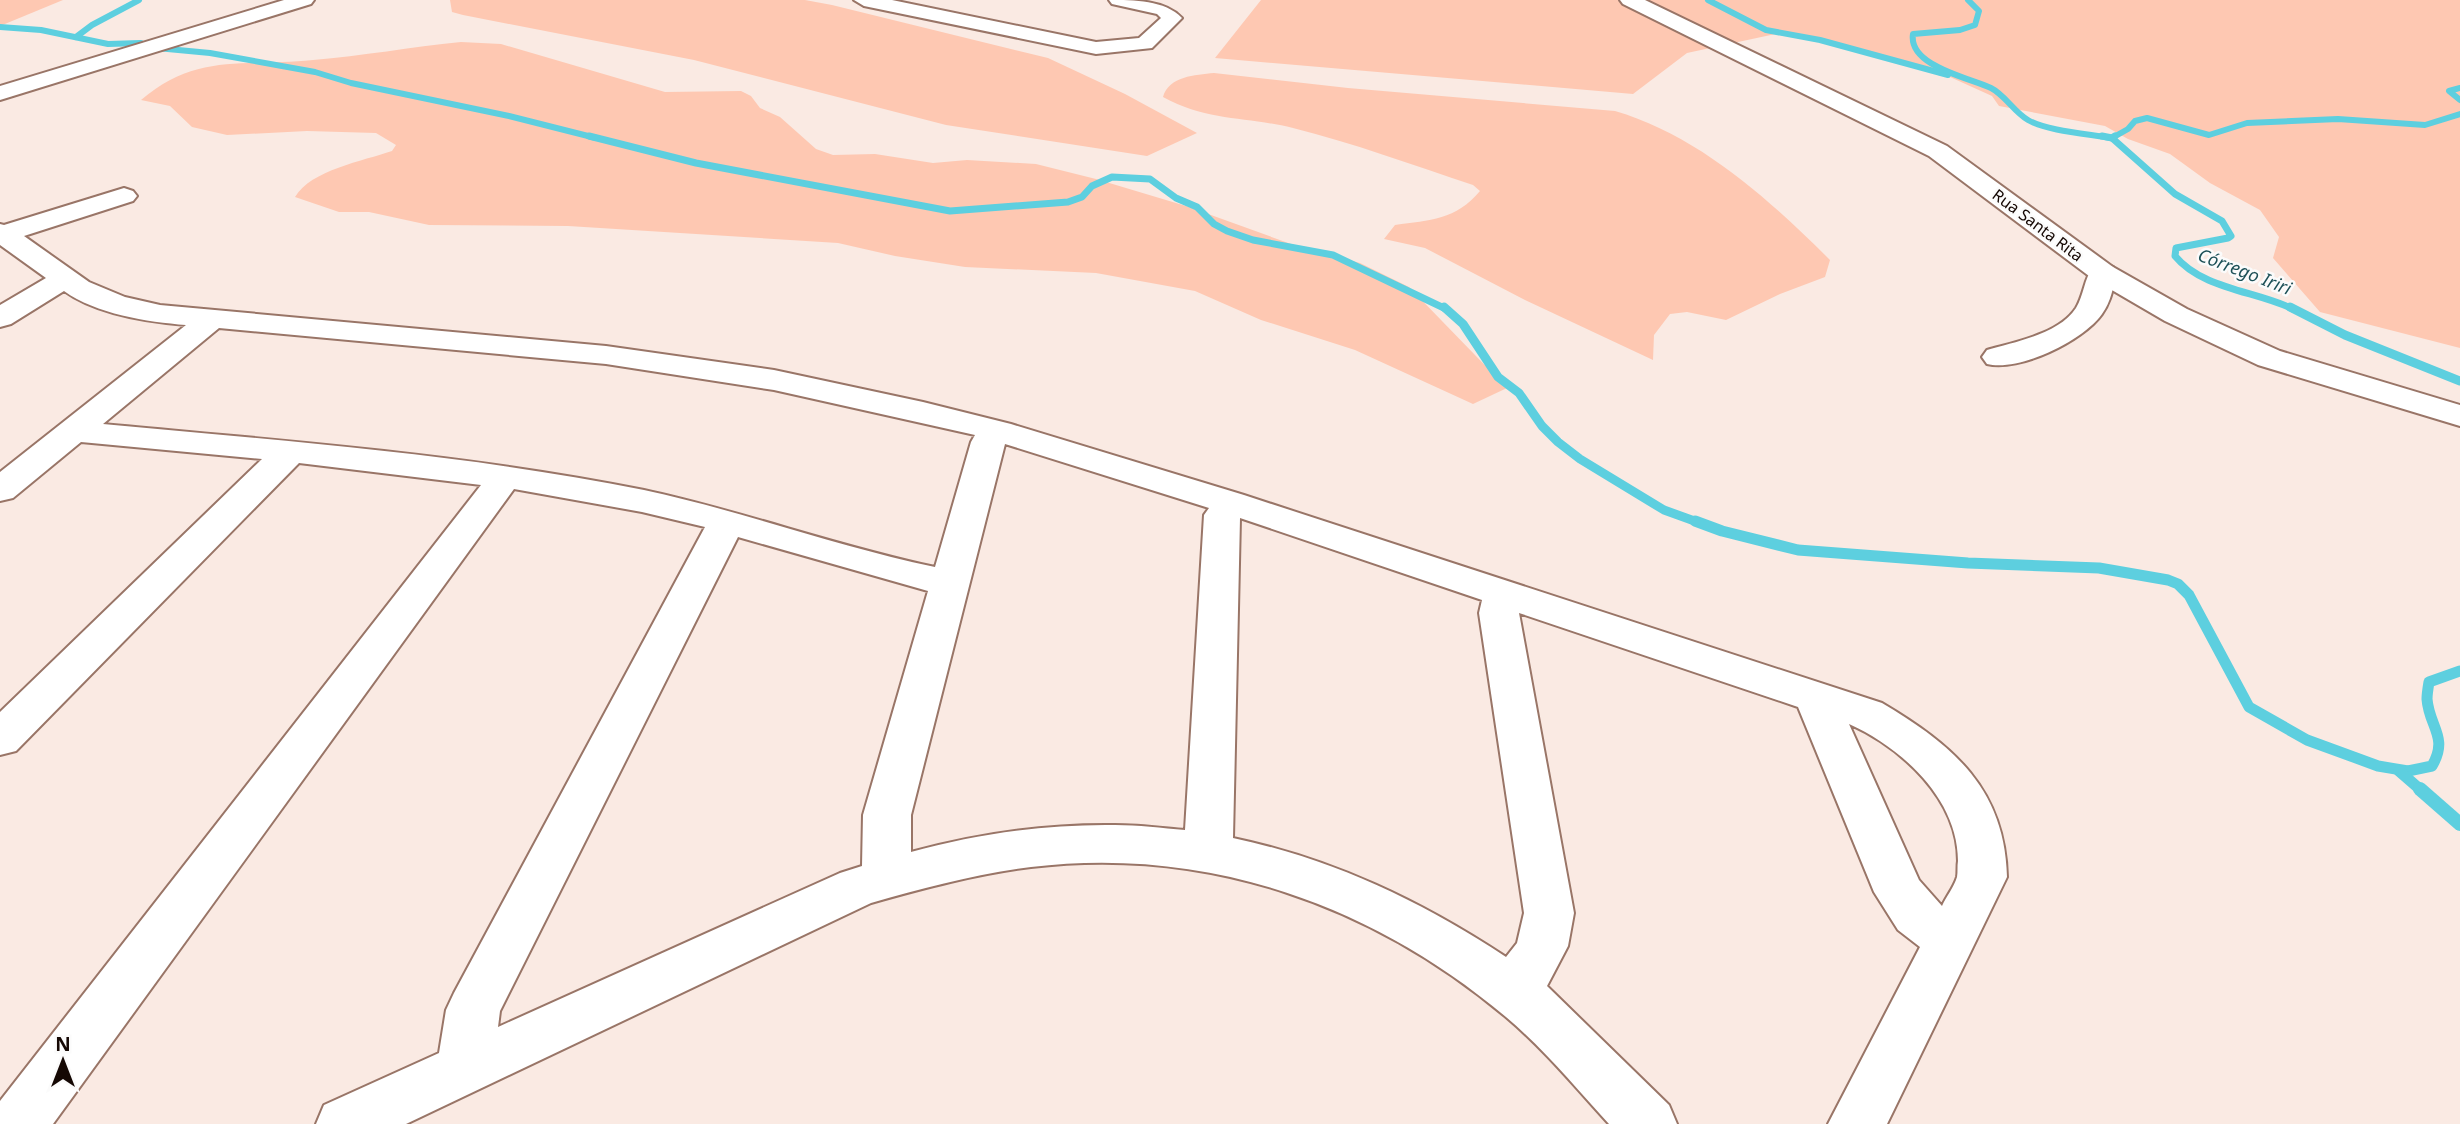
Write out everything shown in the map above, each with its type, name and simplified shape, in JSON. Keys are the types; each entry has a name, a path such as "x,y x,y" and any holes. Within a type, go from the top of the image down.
{"street":[{"path":"0,93 304,0"},
{"path":"864,0 1096,48 1145,44 1172,18 1164,9 1119,0"},
{"name":"Rua Santa Rita","path":"1630,0 1938,151 2103,273 2176,315 2269,358 2460,416"},
{"path":"1,234 124,196"},
{"path":"1,234 79,288 115,303 160,314 522,345 678,365 848,395 999,431 1231,503 1867,714 1896,730 1931,758 1965,797 1982,838 1984,858 1982,877 1857,1124"},
{"path":"1998,357 2075,327 2091,308 2103,273"},
{"path":"0,317 40,291 66,279"},
{"path":"0,490 211,320"},
{"path":"74,431 505,477 645,502 727,521 892,571 950,583"},
{"path":"887,877 887,815 988,442 999,431"},
{"path":"0,739 289,453"},
{"path":"18,1124 505,477"},
{"path":"1208,851 1222,515 1231,503"},
{"path":"464,1069 473,1010 727,521"},
{"path":"1504,593 1499,613 1549,914 1547,933 1540,953 1529,972 1510,988"},
{"path":"1820,698 1819,709 1899,891 1916,915 1950,941"},
{"path":"345,1124 858,887 965,856 1018,847 1125,843 1208,851 1287,870 1345,890 1401,917 1446,943 1510,988 1563,1035 1648,1124"}],"shaded area":[{"path":"0,0 63,0 0,26"},
{"path":"450,0 805,0 1048,58 1125,94 1197,133 1147,156 946,125 694,60 463,15 452,12"},
{"path":"1261,0 2460,0 2460,348 2320,312 2273,258 2279,237 2260,210 2210,183 2170,154 2128,139 2105,126 1999,106 1992,96 1939,72 1785,32 1687,53 1633,94 1215,58"},
{"path":"461,42 501,44 665,92 741,91 751,96 760,108 780,117 816,149 833,155 875,154 933,163 967,160 1036,164 1186,206 1291,244 1360,263 1409,287 1507,388 1473,404 1355,350 1261,320 1195,291 1096,273 965,267 895,256 838,243 568,226 429,225 369,212 339,212 295,197 325,173 392,151 396,145 376,133 307,131 227,135 192,127 170,106 141,100 182,74 202,68 331,58"},
{"path":"1214,73 1348,88 1615,111 1675,136 1731,172 1783,215 1830,260 1825,277 1780,294 1726,320 1687,312 1670,314 1654,335 1653,360 1525,300 1425,248 1384,239 1395,225 1442,217 1462,208 1480,191 1473,185 1316,134 1276,124 1212,115 1163,97 1166,90 1177,81"}],"waterway":[{"path":"76,37 92,25 139,0"},
{"path":"1708,0 1766,30 1820,40 1948,75"},
{"name":"Córrego Iriri","path":"1968,0 1979,11 1975,25 1960,30 1913,34 1914,45 1920,55 1942,69 1991,88 2023,117 2036,124 2111,138"},
{"path":"0,27 41,30 108,44 141,43"},
{"path":"157,48 210,53 315,72 351,83 509,116 596,138"},
{"path":"2460,88 2449,91 2460,100"},
{"path":"2112,138 2128,129 2135,121 2147,118 2209,135 2247,123 2338,119 2425,125 2460,114"},
{"path":"589,136 696,163 950,211 1068,202 1082,197 1092,186 1112,177 1150,179 1176,198 1197,207 1214,224 1227,231 1253,240 1333,255 1446,309"},
{"name":"Córrego Iriri","path":"2102,136 2112,138"},
{"name":"Córrego Iriri","path":"2112,138 2175,194 2222,221 2231,236 2176,248 2175,256 2186,267 2214,283 2293,309"},
{"path":"1444,307 1463,324 1498,377 1519,393 1542,426 1558,442 1580,459 1664,510 1700,523"},
{"name":"Córrego Iriri","path":"2290,307 2345,335 2460,381"},
{"path":"1695,521 1722,531 1798,550 1968,563 2099,568 2168,580 2178,584 2189,595 2249,707 2307,740 2378,766 2408,771 2432,766 2439,747 2437,732 2428,709 2429,682 2460,671"},
{"path":"2399,771 2422,791"},
{"path":"2420,789 2460,824"}]}
